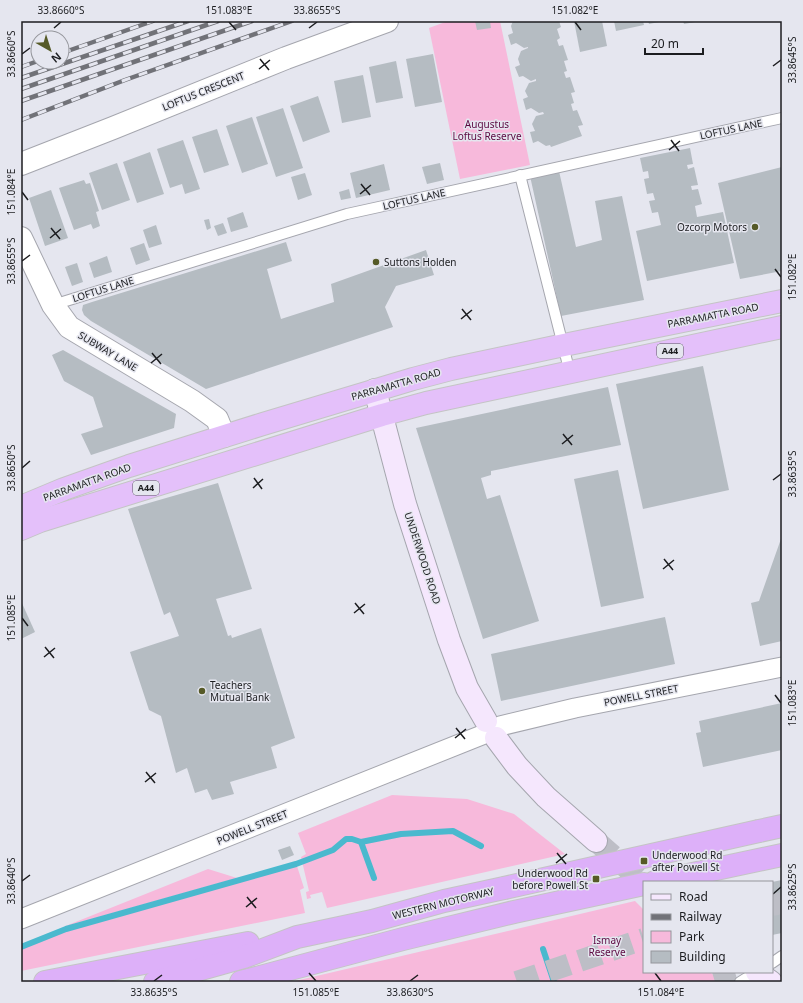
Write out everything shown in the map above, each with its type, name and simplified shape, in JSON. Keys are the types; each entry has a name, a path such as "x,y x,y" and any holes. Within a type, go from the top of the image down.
{"highway":[{"name":"PARRAMATTA ROAD","path":"21,507 64,489 224,436 375,390 451,369 782,301"},
{"name":"A44","path":"21,529 40,521 382,415 426,403 782,327"},
{"name":"WESTERN MOTORWAY","path":"155,982 244,957 297,937 372,921 444,901 782,826"},
{"path":"660,881 782,856"},
{"path":"241,982 403,939 514,912 643,884"},
{"path":"45,982 241,944 297,937"}],"main road":[{"name":"UNDERWOOD ROAD","path":"375,390 405,504 449,640 467,688 491,730 516,766 546,797 596,842"},
{"path":"758,973 771,982"}],"street":[{"name":"LOFTUS CRESCENT","path":"21,164 286,58 387,21"},
{"name":"SUBWAY LANE","path":"21,238 53,305 69,327 192,401 217,419 224,436"},
{"name":"POWELL STREET","path":"21,919 411,764 491,730 576,708 782,667"}],"lane":[{"name":"LOFTUS LANE","path":"53,305 347,214 782,118"},
{"path":"520,175 570,373"},
{"path":"773,962 782,956"},
{"path":"740,982 755,973"}],"green space":[{"name":"Augustus Loftus Reserve","path":"448,21 500,21 530,165 460,179 429,28"},
{"path":"392,795 467,799 514,814 565,854 327,908 322,892 310,895 311,898 307,899 306,892 309,891 301,857 306,854 298,833"},
{"path":"297,866 304,888 300,890 305,913 21,971 21,948 67,930"},
{"path":"208,869 237,878 63,927"},
{"name":"Ismay Reserve","path":"635,901 643,909 643,973 711,973 721,982 291,982"}],"building":[{"path":"475,21 490,21 491,28 477,30"},
{"path":"513,21 559,21 561,27 557,29 560,38 557,40 559,46 563,45 568,60 564,61 567,71 564,72 566,78 570,77 575,92 571,93 574,103 571,104 573,111 577,110 583,125 578,126 582,136 551,147 550,145 546,146 538,141 533,143 530,132 535,131 532,124 536,116 544,114 543,112 539,113 531,108 526,110 523,99 528,97 525,91 529,83 536,81 536,79 531,81 523,76 519,77 515,67 520,65 518,59 521,51 528,47 524,48 516,43 511,45 508,35 513,33 511,26"},
{"path":"574,21 602,21 607,46 580,52"},
{"path":"614,21 643,21 644,25 616,31"},
{"path":"648,21 659,21 659,22 649,24"},
{"path":"683,21 695,21 695,22 684,24"},
{"path":"433,54 442,102 415,107 406,59"},
{"path":"396,61 403,98 376,103 369,67"},
{"path":"363,75 371,117 342,123 334,81"},
{"path":"318,96 330,132 303,142 290,106"},
{"path":"283,108 303,168 276,177 256,117"},
{"path":"252,117 268,164 242,173 226,126"},
{"path":"217,129 229,165 204,173 192,137"},
{"path":"183,140 200,189 185,194 182,184 170,188 157,149"},
{"path":"690,148 693,164 687,165 688,169 694,167 698,185 691,186 692,190 698,189 702,204 695,206 697,217 723,212 734,263 647,281 636,231 661,225 658,212 652,213 649,201 655,200 653,193 647,194 644,179 649,178 648,171 643,172 640,158"},
{"path":"150,152 164,194 137,203 123,162"},
{"path":"117,163 130,200 102,210 89,173"},
{"path":"440,163 444,180 427,184 422,167"},
{"path":"384,164 390,190 356,198 350,173"},
{"name":"Ozcorp Motors","path":"782,167 782,271 740,279 718,183"},
{"path":"559,171 576,247 602,240 595,201 622,196 644,300 561,316 530,176"},
{"path":"305,173 312,195 298,200 291,177"},
{"path":"84,180 86,184 90,183 99,211 96,212 100,226 93,229 91,224 74,230 59,188"},
{"path":"349,189 351,198 341,200 339,192"},
{"path":"51,190 68,238 45,246 29,198"},
{"path":"243,212 248,227 231,232 227,218"},
{"path":"209,219 211,228 207,230 204,220"},
{"path":"223,223 227,233 218,236 214,226"},
{"path":"156,225 162,244 149,248 143,230"},
{"path":"286,242 292,261 267,269 281,319 334,302 331,284 426,250 434,275 396,286 385,307 393,327 206,389 91,321 84,315 82,310 83,305 92,302"},
{"path":"144,243 150,260 136,265 130,248"},
{"path":"107,256 112,272 94,278 89,263"},
{"path":"77,263 83,282 72,286 65,267"},
{"path":"63,350 176,414 174,428 91,455 81,434 103,427 93,397 64,381 52,355"},
{"path":"703,366 729,490 643,509 616,384"},
{"path":"608,387 621,445 491,471 491,475 481,478 487,499 500,495 539,621 483,639 416,428"},
{"path":"618,470 644,598 601,607 574,479"},
{"path":"218,483 252,589 216,599 228,636 231,635 232,638 261,628 295,738 271,747 277,768 230,782 234,794 212,800 207,789 195,793 187,768 176,773 161,716 149,710 130,652 179,636 170,612 164,615 128,509"},
{"path":"782,536 782,641 760,646 751,603 759,601"},
{"path":"21,601 35,632 21,639"},
{"path":"665,617 675,664 501,701 491,654"},
{"path":"782,703 782,750 703,767 696,733 701,732 699,721"},
{"path":"290,846 294,855 282,860 278,850"},
{"path":"782,880 782,933 773,935 773,882"}],"waterway":[{"path":"21,947 66,929 296,864 333,850 346,839 361,842 401,834 453,831 481,846"},
{"path":"361,842 374,878"},
{"path":"543,949 554,982"}],"tunnel":[{"path":"596,841 643,882"},
{"path":"773,905 782,903"},
{"path":"517,982 643,939"},
{"path":"715,982 745,973"}],"railway":[{"path":"70,50 153,21"},
{"path":"21,78 188,21"},
{"path":"21,89 218,21"},
{"path":"21,101 252,21"},
{"path":"21,120 125,80 292,21"},
{"path":"21,67 30,64"}],"place":[{"name":"Ozcorp Motors","path":"755,227"},
{"name":"Suttons Holden","path":"376,262"},
{"name":"Teachers Mutual Bank","path":"202,691"},
{"name":"Underwood Rd after Powell St","path":"644,861"},
{"name":"Underwood Rd before Powell St","path":"596,879"}]}
